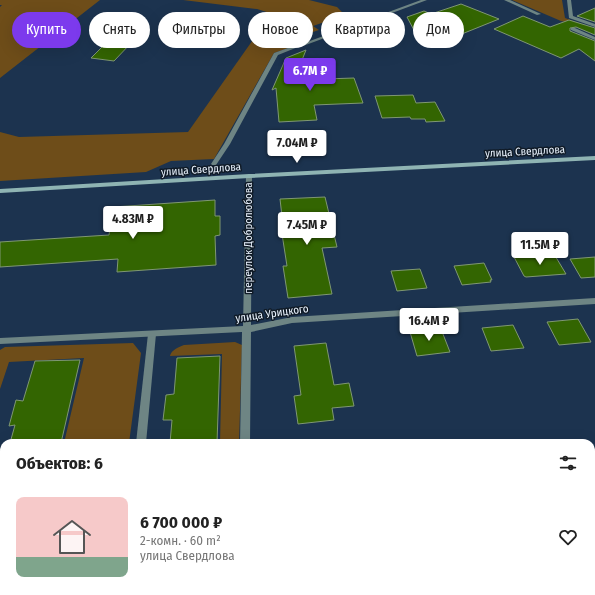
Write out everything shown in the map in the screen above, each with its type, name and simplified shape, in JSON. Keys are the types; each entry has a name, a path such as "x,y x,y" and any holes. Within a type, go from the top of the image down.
{"main road":[{"name":"улица Свердлова","path":"0,192 249,176 595,158"}],"street":[{"name":"улица Свердлова","path":"214,164 227,144 276,54 425,0"},
{"path":"506,0 539,14"},
{"path":"569,0 571,17 595,26"},
{"path":"573,29 595,39"},
{"name":"переулок Добролюбова","path":"245,439 248,329 249,176"},
{"name":"улица Урицкого","path":"0,341 248,329 292,320 595,301"},
{"path":"140,439 152,334"}],"shaded area":[{"path":"0,0 100,0 81,15 81,12 12,12 12,48 38,48 0,78 0,7 2,5 0,5"},
{"path":"183,0 309,0 337,7 342,12 321,12 321,23 313,26 313,12 267,12 257,9"},
{"path":"512,0 562,0 565,18 595,29 561,21"},
{"path":"313,26 319,30 313,32"},
{"path":"248,47 288,48 274,53 214,159 171,161 146,172 0,181 0,132 19,137 188,132"},
{"path":"235,342 242,345 239,439 220,439 222,354 170,356 174,350 184,345"},
{"path":"133,343 141,353 130,439 65,439 84,358 9,362 0,389 0,350 5,347"}],"building":[{"path":"461,4 499,19 464,33 464,12 437,12"},
{"path":"595,8 595,22 577,16"},
{"path":"413,15 413,28 407,17"},
{"path":"523,16 550,27 569,20 595,28 595,35 576,27 570,28 570,31 595,41 595,61 579,49 561,58 494,29"},
{"path":"101,48 126,48 114,61 91,58"},
{"path":"306,50 294,80 354,78 363,103 314,105 317,120 279,122 276,88 272,90 286,58"},
{"path":"413,95 416,103 435,102 445,121 426,122 425,119 411,119 410,117 382,118 375,96"},
{"path":"325,197 337,247 322,248 332,294 288,298 283,266 287,266 282,234 284,234 280,199"},
{"path":"215,200 215,216 220,216 220,235 215,236 216,265 117,272 118,259 0,267 0,242 109,235 113,207"},
{"path":"554,254 566,274 526,277 524,276 514,257"},
{"path":"595,257 595,277 581,278 570,259"},
{"path":"484,263 492,280 490,280 491,282 462,285 454,266"},
{"path":"420,269 427,288 397,291 391,271"},
{"path":"578,319 591,342 559,345 547,322"},
{"path":"513,325 524,348 491,351 482,328"},
{"path":"441,329 450,352 417,356 410,332"},
{"path":"326,343 334,385 349,383 354,406 332,408 334,420 298,424 294,396 301,395 294,346"},
{"path":"220,356 217,439 170,439 172,420 163,420 166,395 174,394 177,358"},
{"path":"80,360 62,439 11,439 15,425 9,426 16,400 23,401 35,361"}]}
